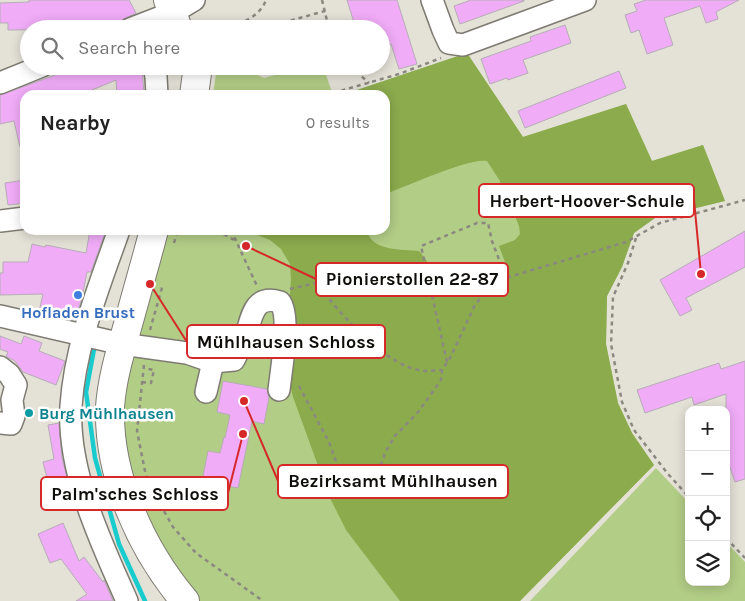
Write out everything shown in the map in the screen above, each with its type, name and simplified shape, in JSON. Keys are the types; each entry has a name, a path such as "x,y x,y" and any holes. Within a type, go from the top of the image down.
{"main road":[{"path":"182,7 190,20"},
{"path":"185,90 186,75"},
{"path":"195,90 197,75"},
{"path":"163,239 137,353 115,372 110,406 112,435 118,468 130,513 150,552 172,586 185,601"}],"street":[{"path":"432,0 449,43 464,46 585,0"},
{"path":"154,20 182,7"},
{"path":"0,83 20,75"},
{"path":"156,75 157,90"},
{"path":"0,221 20,219"},
{"path":"117,235 84,334 76,368 71,407 74,453 84,498 106,555 127,601"},
{"path":"0,316 84,334 137,353 187,353 213,362 234,360 254,310 258,304 269,299 280,302 284,310 289,388"},
{"path":"206,392 213,362"},
{"path":"0,368 9,374 16,385 12,400 14,416 11,424 0,423"}],"path":[{"path":"248,20 263,7 266,0"},
{"path":"322,0 328,20"},
{"path":"290,20 325,10"},
{"path":"344,90 399,74 441,59 449,43"},
{"path":"360,75 369,83"},
{"path":"289,388 329,442 340,473 346,483 357,491 364,491 372,484 394,437 419,411 441,380 442,370 475,304 499,280 626,242 660,223 745,200"},
{"path":"447,362 421,246 477,223 488,223 492,241 506,278"},
{"path":"225,235 235,241"},
{"path":"233,235 264,301"},
{"path":"636,238 628,263 613,297 611,344 622,402 634,430 668,474 688,496"},
{"path":"165,277 137,353 142,382 137,431 147,480 173,527 196,553 262,601"},
{"path":"289,290 316,283 355,329 380,351 411,368 426,371 442,370"},
{"path":"137,353 154,370 151,384 142,382"},
{"path":"729,541 745,558"}],"green space":[{"path":"467,53 523,137 626,104 652,161 703,145 725,201 655,218 634,233 622,267 607,296 606,344 618,403 632,433 654,465 520,601 199,601 169,564 141,510 125,454 118,406 164,235 390,235 390,90 357,90"},
{"path":"467,53 523,137 626,104 652,161 703,145 725,201 655,218 634,233 622,267 607,296 606,344 618,403 632,433 654,465 520,601 400,601 346,530 329,496 293,397 285,364 291,280 290,264 281,249 270,240 257,235 369,235 381,246 419,251 425,258 442,290 505,262 499,246 515,240 520,234 511,206 501,195 500,181 487,161 467,163 390,192 390,90 357,90"},
{"path":"216,75 258,75 264,78 275,75 326,75 331,90 214,90"},
{"path":"656,468 685,499 685,586 730,586 730,546 745,562 745,601 530,601"}],"building":[{"path":"29,0 129,0 136,13 122,20 20,20 20,30 8,30 8,23 0,23 0,3 29,2"},
{"path":"347,0 397,0 417,64 399,69 390,44 390,20 353,20"},
{"path":"471,0 524,1 460,24 454,6"},
{"path":"646,0 739,0 716,12 718,19 706,23 700,6 664,18 673,45 647,54 639,30 631,33 625,15 637,11 634,4"},
{"path":"565,25 571,43 523,60 528,73 490,84 481,59 531,41 530,37"},
{"path":"619,71 626,88 525,128 518,111"},
{"path":"55,75 143,75 144,90 117,90 116,80 92,90 20,90 20,147 14,121 0,124 0,95"},
{"path":"20,181 20,204 8,205 5,183"},
{"path":"745,231 745,267 686,298 692,310 680,316 660,280"},
{"path":"89,235 104,235 91,272 87,272 75,320 39,312 43,294 0,295 0,273 3,273 3,262 28,262 32,244 86,253"},
{"path":"0,336 21,344 24,336 42,343 39,351 65,361 56,385 23,372 15,361 6,356 8,352 0,349"},
{"path":"745,361 745,479 735,482 730,468 730,406 726,406 726,394 694,405 692,397 645,413 637,390 719,363 721,369"},
{"path":"223,381 267,389 269,397 264,424 252,421 238,488 202,481 208,451 220,453 230,415 217,412"},
{"path":"59,423 62,458 71,493 52,498 43,462 54,459 48,425"},
{"path":"63,523 79,561 84,557 103,582 104,580 113,601 76,601 87,594 61,559 50,563 38,534"}],"waterway":[{"path":"94,349 86,392 95,458 119,544 145,601"}],"place":[{"name":"Pionierstollen 22-87","path":"246,246"},
{"name":"Herbert-Hoover-Schule","path":"701,274"},
{"name":"Mühlhausen Schloss","path":"150,284"},
{"name":"Hofladen Brust","path":"78,295"},
{"name":"Bezirksamt Mühlhausen","path":"244,401"},
{"name":"Burg Mühlhausen","path":"29,413"},
{"name":"Palm'sches Schloss","path":"243,434"}]}
